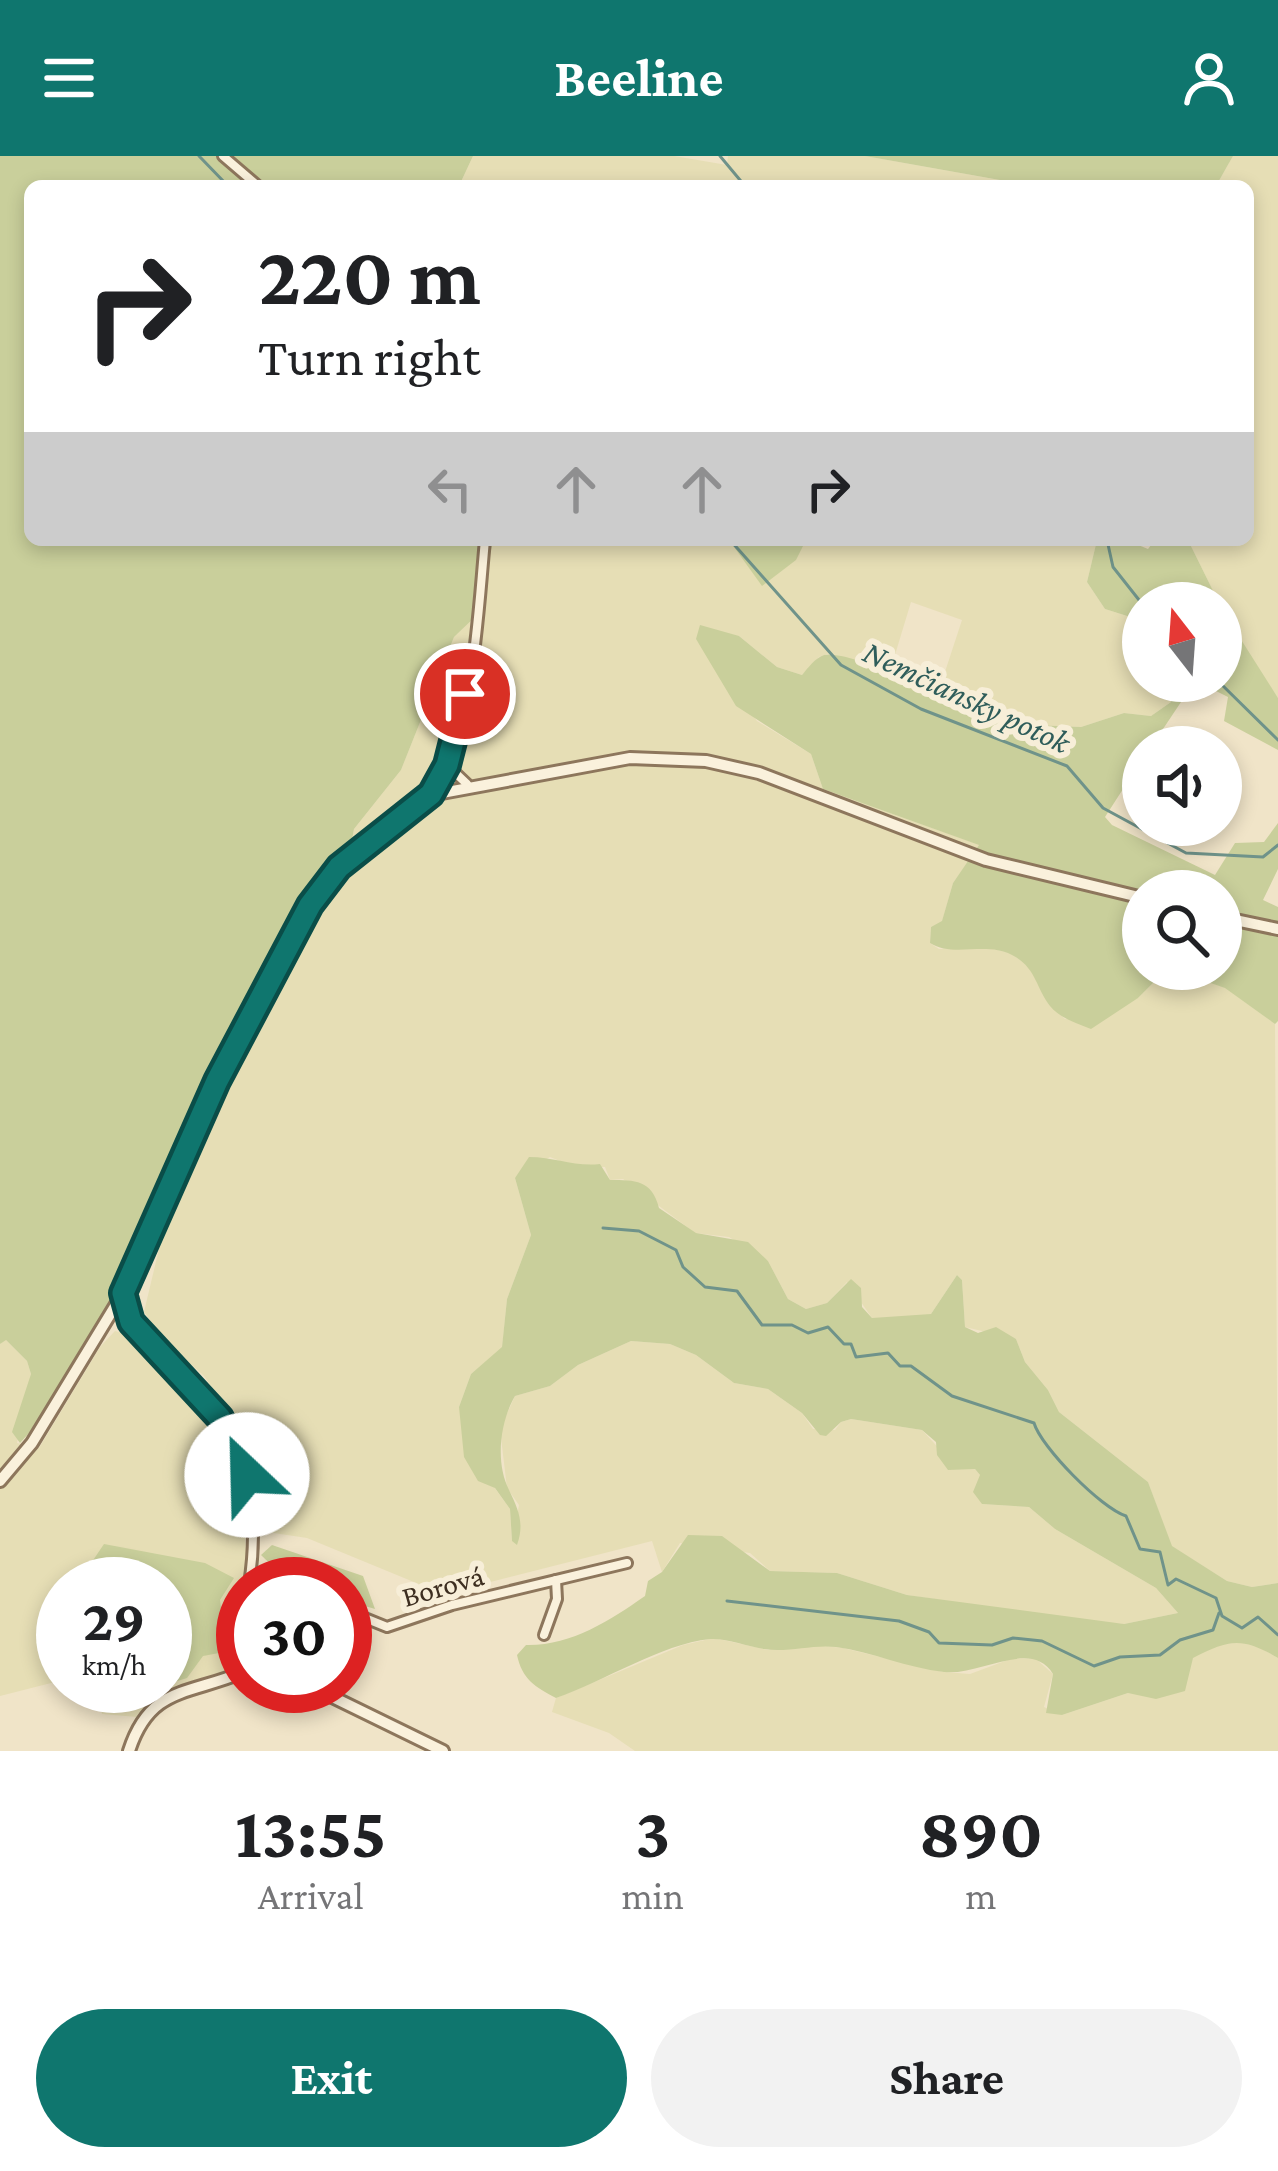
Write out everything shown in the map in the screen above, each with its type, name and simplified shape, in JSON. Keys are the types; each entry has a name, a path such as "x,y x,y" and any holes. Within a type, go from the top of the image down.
{"street":[{"path":"223,156 251,180"},
{"path":"0,1481 25,1454 123,1293 208,1099 310,905 339,867 431,794 447,765 471,664 483,546"},
{"path":"431,794 630,758 706,760 759,773 973,856 1122,893"},
{"path":"447,765 467,784"},
{"path":"1242,921 1278,929"},
{"path":"123,1293 131,1322 202,1393 235,1444 253,1509 251,1557"},
{"path":"104,1325 131,1322"},
{"name":"Borová","path":"372,1621 387,1627 627,1563"},
{"path":"544,1635 557,1599 556,1580"},
{"path":"129,1751 137,1725 155,1704 216,1682"},
{"path":"365,1713 443,1751"}],"shaded area":[{"path":"473,156 674,156 727,165 728,156 865,156 999,180 462,180"},
{"path":"1233,156 1278,156 1278,698 1242,644 1242,582 1209,582 1191,546 1254,546 1254,180 1219,180"},
{"path":"490,546 1096,546 1087,582 1105,609 1122,614 1122,702 1171,702 1151,716 1124,713 1081,727 1034,725 968,711 941,684 962,620 911,602 891,668 867,667 830,653 819,657 802,675 777,667 739,636 696,639 757,721 811,754 823,789 980,845 953,883 942,922 931,927 930,943 939,949 985,947 1010,953 1030,967 1048,1003 1065,1019 1138,998 1146,990 1229,990 1275,1024 1278,1583 1252,1587 1227,1581 1171,1546 1148,1482 1059,1412 1025,1362 1016,1339 965,1327 962,1280 957,1275 931,1314 918,1318 872,1318 847,1282 827,1303 806,1309 788,1299 768,1261 729,1237 695,1233 623,1179 610,1180 605,1167 572,1166 550,1157 515,1178 531,1235 507,1299 502,1348 471,1374 459,1407 494,1487 510,1509 512,1541 519,1505 507,1488 500,1429 515,1396 550,1386 578,1365 631,1341 670,1344 696,1355 734,1383 768,1389 802,1413 813,1429 835,1430 851,1419 922,1430 958,1469 975,1469 980,1475 982,1504 1029,1507 1055,1529 1156,1588 1178,1613 1124,1624 1090,1622 907,1595 837,1573 770,1571 750,1553 680,1543 662,1572 652,1541 443,1594 372,1565 372,1557 353,1557 307,1538 267,1532 255,1474 235,1421 204,1376 168,1344 144,1312 188,1127 271,978 314,885 350,850 354,829 401,770 454,637 476,616"},
{"path":"115,1331 134,1336 178,1378 219,1428 240,1480 247,1557 216,1557 216,1675 192,1684 192,1557 36,1557 36,1687 0,1696 0,1344 5,1339 27,1361 31,1374 17,1443 39,1448 100,1347"},
{"path":"714,1638 768,1650 815,1645 843,1648 970,1674 1013,1658 1036,1659 1053,1674 1044,1707 1062,1715 1128,1693 1146,1694 1185,1676 1193,1657 1218,1645 1248,1641 1278,1658 1278,1751 635,1751 609,1733 552,1712 556,1698 683,1645"},
{"path":"102,1713 142,1713 137,1717"}],"green space":[{"path":"0,156 473,156 462,180 24,180 24,546 492,546 476,616 454,637 401,770 354,829 350,850 314,885 271,977 188,1127 111,1305 40,1421 20,1443 12,1432 31,1374 27,1361 6,1340 0,1344"},
{"path":"865,156 1233,156 1219,180 999,180"},
{"path":"733,546 803,546 796,560 762,586"},
{"path":"1096,546 1191,546 1209,582 1122,582 1122,614 1105,609 1087,582"},
{"path":"700,625 739,636 777,667 802,675 824,655 846,657 938,690 941,684 968,711 1034,725 1081,727 1124,713 1151,716 1171,702 1181,702 1165,726 1122,726 1122,791 1105,817 1122,830 1122,846 1155,846 1205,870 1122,870 1122,990 1146,990 1091,1029 1054,1010 1031,972 1012,955 930,943 931,927 942,921 953,883 979,845 823,789 811,754 736,706 696,639"},
{"path":"1242,641 1278,698 1278,750 1242,731 1242,726 1224,721 1227,702 1242,702"},
{"path":"1278,823 1278,869 1263,900 1278,907 1275,1024 1228,990 1242,990 1242,870 1218,870 1233,846 1264,842"},
{"path":"529,1157 600,1164 610,1180 635,1181 647,1187 659,1208 696,1233 748,1242 768,1261 788,1299 806,1309 827,1303 851,1279 861,1288 862,1307 872,1318 931,1314 957,1275 962,1280 965,1327 978,1333 996,1327 1016,1339 1025,1362 1059,1412 1148,1482 1172,1546 1227,1581 1252,1587 1278,1583 1278,1658 1255,1646 1227,1644 1193,1658 1185,1691 1156,1699 1128,1693 1062,1715 1046,1713 1053,1674 1032,1659 944,1672 836,1647 773,1650 716,1639 672,1648 556,1698 542,1690 519,1663 517,1655 526,1645 574,1637 645,1596 648,1581 662,1572 688,1535 722,1536 770,1571 837,1573 907,1595 1124,1624 1178,1613 1156,1588 1055,1529 1029,1507 982,1504 973,1492 980,1475 975,1469 948,1470 937,1455 936,1442 922,1430 851,1419 826,1436 820,1435 802,1413 768,1389 734,1383 696,1355 670,1344 631,1341 578,1365 550,1386 515,1396 503,1430 501,1455 519,1516 517,1545 512,1541 510,1509 495,1488 478,1481 464,1457 459,1407 471,1374 502,1347 507,1299 531,1235 515,1178"},
{"path":"104,1544 173,1557 95,1557"},
{"path":"272,1545 307,1557 263,1557"},
{"path":"192,1561 216,1569 216,1654 203,1656 192,1671"}],"waterway":[{"name":"Nemčiansky potok","path":"199,156 222,180"},
{"path":"720,156 740,180"},
{"name":"Nemčiansky potok","path":"735,546 841,665 921,709 1067,766 1103,808 1186,853 1263,857 1278,845"},
{"path":"1108,546 1113,567 1125,582"},
{"path":"1239,702 1278,740"},
{"path":"603,1228 639,1231 676,1250 683,1267 705,1287 737,1291 762,1325 792,1325 808,1333 828,1327 844,1344 851,1344 856,1357 888,1353 900,1366 911,1366 952,1396 1034,1423 1073,1476 1126,1516 1140,1549 1160,1552 1168,1585 1176,1579 1216,1598 1222,1616 1242,1628 1258,1617 1278,1635"},
{"path":"727,1601 899,1621 929,1632 939,1643 1042,1641 1094,1666 1120,1657 1160,1655 1180,1640 1213,1630 1219,1613"}],"route":[{"path":"247,1475 220,1418 202,1393 131,1322 123,1293 173,1172 310,905 339,867 431,794 447,765 465,694"}]}
